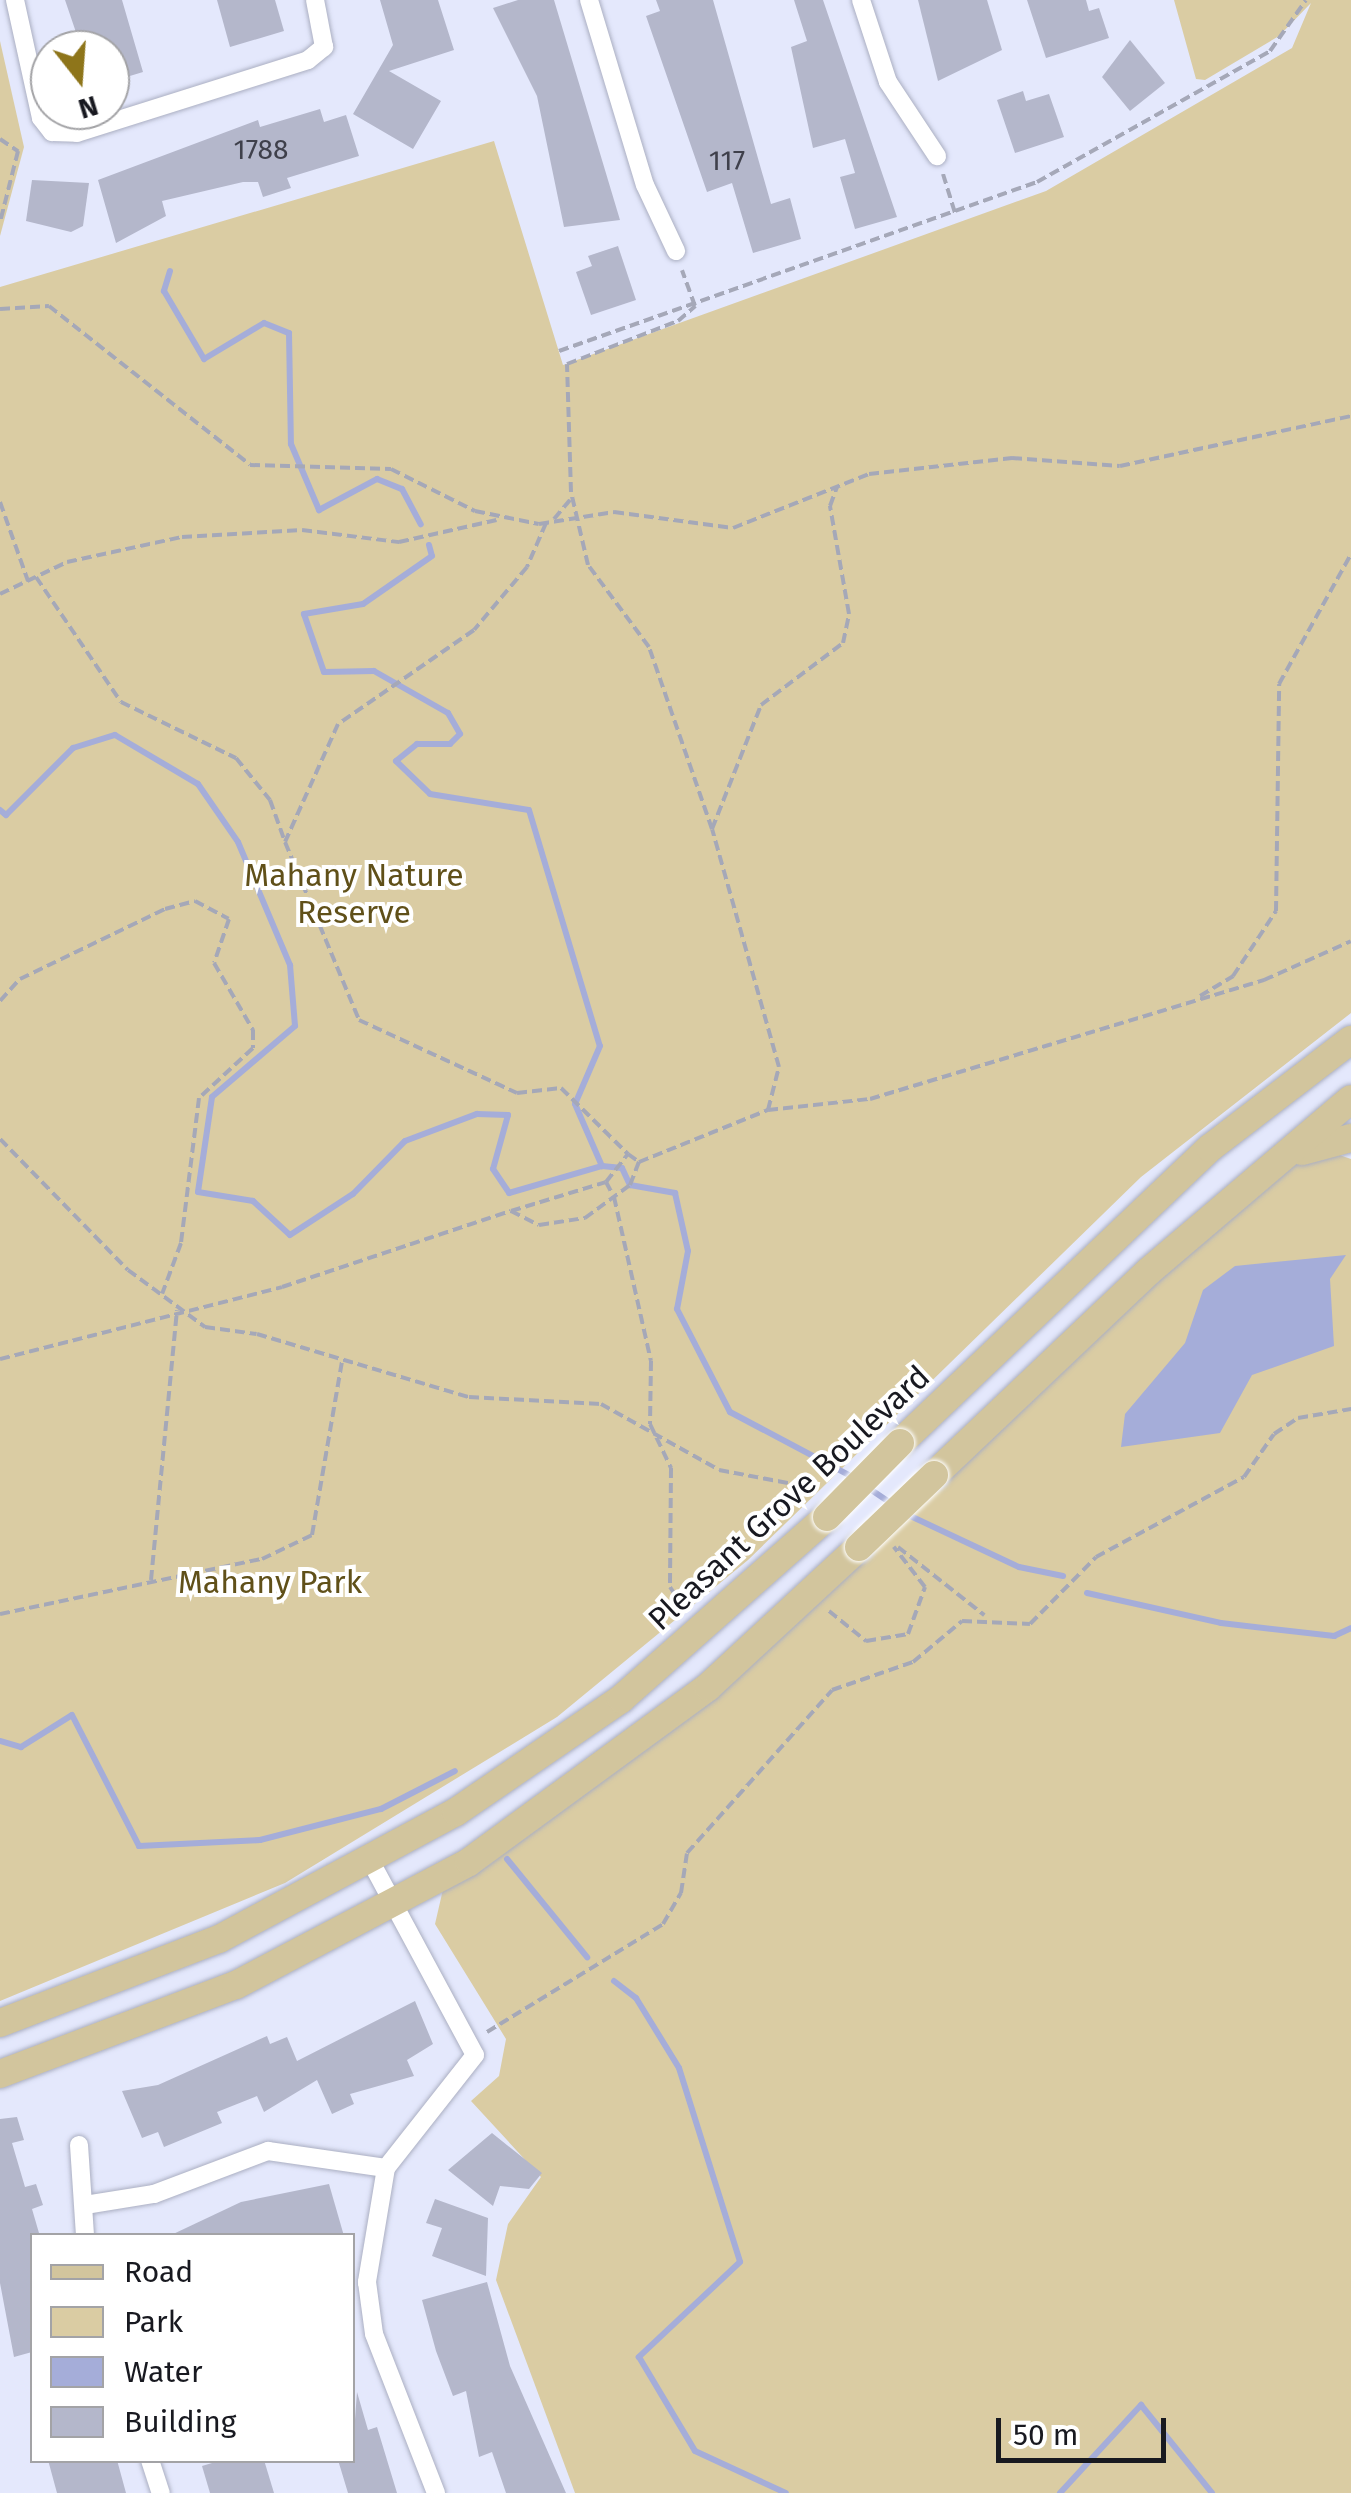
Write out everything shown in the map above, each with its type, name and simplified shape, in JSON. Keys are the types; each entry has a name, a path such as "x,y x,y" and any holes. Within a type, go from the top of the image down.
{"main road":[{"name":"Pleasant Grove Boulevard","path":"0,2024 204,1946 372,1862 553,1748 701,1634 825,1504 900,1444 1198,1158 1351,1040"},
{"path":"0,2074 236,1985 393,1906 626,1752 812,1593 1241,1189 1351,1099"},
{"path":"1241,1189 1316,1142 1351,1138"}],"street":[{"path":"15,0 41,118 52,132 77,133 308,60 324,47 316,0"},
{"path":"589,0 645,185 676,252"},
{"path":"861,0 888,82 937,156"},
{"path":"372,1862 469,2037 475,2055 386,2168 367,2282 374,2334 436,2493"},
{"path":"79,2145 85,2233"},
{"path":"85,2205 154,2194 268,2151 386,2168"},
{"path":"151,2463 161,2493"}],"path":[{"path":"559,351 1037,182 1231,75 1288,38 1306,0"},
{"path":"0,139 18,151 0,222"},
{"path":"937,156 954,213"},
{"path":"676,252 695,306"},
{"path":"0,309 49,306 250,465 391,468 501,520"},
{"path":"695,306 567,364 572,497 588,565 648,647 712,830 780,1067 768,1110"},
{"path":"0,594 36,577 182,537 302,530 399,542 501,520 548,522 574,516 733,528 869,474 1012,458 1086,466 1167,460 1351,416"},
{"path":"712,830 762,705 843,643 848,614 830,506 837,488"},
{"path":"284,842 338,724 474,630 527,567 548,522 572,497"},
{"path":"0,502 28,580"},
{"path":"1186,1003 1222,986 1276,911 1284,850 1272,727 1279,684 1351,554"},
{"path":"36,577 121,702 236,758 270,800 360,1020 517,1094 561,1088 639,1162"},
{"path":"0,1000 20,979 165,909 195,901 229,919 214,963 252,1030 253,1048 199,1098 181,1243 162,1294"},
{"path":"511,1212 539,1224 570,1220 614,1197 639,1162 768,1110 870,1099 1186,1003 1351,941"},
{"path":"0,1139 178,1310 204,1327 342,1361 468,1398 601,1404 650,1424 718,1470 825,1504"},
{"path":"0,1358 178,1310 282,1287 606,1182 628,1154"},
{"path":"606,1182 614,1197 651,1361 650,1424 671,1468 670,1587 701,1634"},
{"path":"151,1580 178,1310"},
{"path":"0,1614 279,1554 312,1535 342,1361"},
{"path":"469,2037 510,2024 662,1924 681,1893 687,1853 832,1690 913,1662 962,1621 986,1616 1030,1624 1051,1612 1096,1557 1244,1477 1274,1434 1298,1418 1351,1408"},
{"path":"812,1593 866,1642 908,1634 925,1587 890,1542 929,1563 986,1616"}],"green space":[{"path":"1174,0 1351,0 1351,1013 1141,1177 748,1560 557,1717 285,1883 0,2001 0,287 494,141 563,365 1046,191 1292,48 1311,3 1279,36 1205,80 1196,79"},
{"path":"0,41 24,147 0,236"},
{"path":"1328,1151 1351,1159 1351,2493 575,2493 496,2280 508,2224 541,2177 471,2101 499,2076 506,2039 435,1924 444,1885 711,1697 1030,1393 1252,1198 1300,1160"}],"water":[{"path":"1346,1255 1330,1279 1334,1346 1252,1375 1220,1433 1121,1447 1125,1414 1185,1343 1203,1290 1235,1266"}],"building":[{"path":"65,0 122,0 143,72 130,76 130,30 75,30"},
{"path":"217,0 275,0 284,31 230,47"},
{"path":"380,0 438,0 454,50 389,71 441,101 413,149 353,114 393,45"},
{"path":"518,0 554,0 620,220 564,227 537,96 493,8"},
{"path":"656,0 713,0 771,204 790,198 801,239 753,253 732,183 707,192 646,16 660,11"},
{"path":"794,0 823,0 897,217 855,229 840,177 855,173 845,139 813,148 791,47 807,41"},
{"path":"918,0 987,0 1002,50 938,81"},
{"path":"1027,0 1086,0 1089,11 1099,8 1109,38 1046,58"},
{"path":"1130,40 1165,83 1130,111 1102,77"},
{"path":"1023,91 1026,101 1049,94 1064,137 1015,153 997,100"},
{"path":"320,109 324,122 346,115 359,156 287,178 291,188 263,197 258,182 243,182 162,201 166,216 116,243 98,180 258,120 260,127"},
{"path":"32,180 89,183 83,226 71,232 26,221"},
{"path":"618,246 636,300 591,315 576,272 592,266 588,256"},
{"path":"415,2001 433,2044 407,2060 414,2076 350,2094 354,2104 332,2114 317,2080 264,2112 257,2096 217,2112 222,2123 164,2147 158,2132 142,2138 122,2091 158,2085 267,2036 270,2044 287,2037 297,2061"},
{"path":"17,2117 24,2140 12,2143 25,2187 36,2184 43,2205 32,2209 39,2233 30,2233 30,2353 14,2357 0,2283 0,2119"},
{"path":"492,2133 542,2173 529,2189 500,2186 493,2206 448,2170"},
{"path":"329,2184 343,2233 175,2233 241,2202"},
{"path":"435,2199 488,2218 486,2276 432,2256 442,2228 426,2223"},
{"path":"487,2282 510,2366 566,2493 506,2493 492,2452 479,2457 466,2391 453,2396 436,2351 422,2300"},
{"path":"357,2392 368,2430 377,2427 397,2493 348,2493 339,2463 355,2463"},
{"path":"49,2463 118,2463 126,2493 57,2493"},
{"path":"265,2463 274,2493 210,2493 202,2466"}],"waterway":[{"path":"170,271 164,291 204,359 264,323 289,333 291,444 319,510 377,479 402,489 421,524"},
{"path":"429,545 432,556 363,604 304,614 324,672 374,671 448,713 460,734 450,744 417,744 396,761 430,794 529,810 600,1046 575,1104 602,1166"},
{"path":"0,810 6,815 73,748 115,735 198,784 238,842 290,965 295,1026 212,1097 198,1192 253,1201 290,1235 353,1194 405,1141 477,1114 508,1115 493,1169 509,1193 602,1166 622,1168 630,1185 675,1193 688,1251 677,1309 730,1412 853,1477"},
{"path":"867,1487 894,1505"},
{"path":"904,1513 1019,1567 1063,1576"},
{"path":"1087,1593 1221,1623 1334,1636 1351,1628"},
{"path":"0,1741 21,1747 72,1715 139,1846 260,1840 381,1809 455,1771"},
{"path":"507,1859 587,1957"},
{"path":"614,1981 636,1998 679,2068 740,2262 639,2357 695,2451 786,2493"},
{"path":"1060,2493 1141,2405 1212,2493"}],"park label":[{"name":"Mahany Nature Reserve","path":"354,894"},
{"name":"Mahany Park","path":"270,1582"}]}
